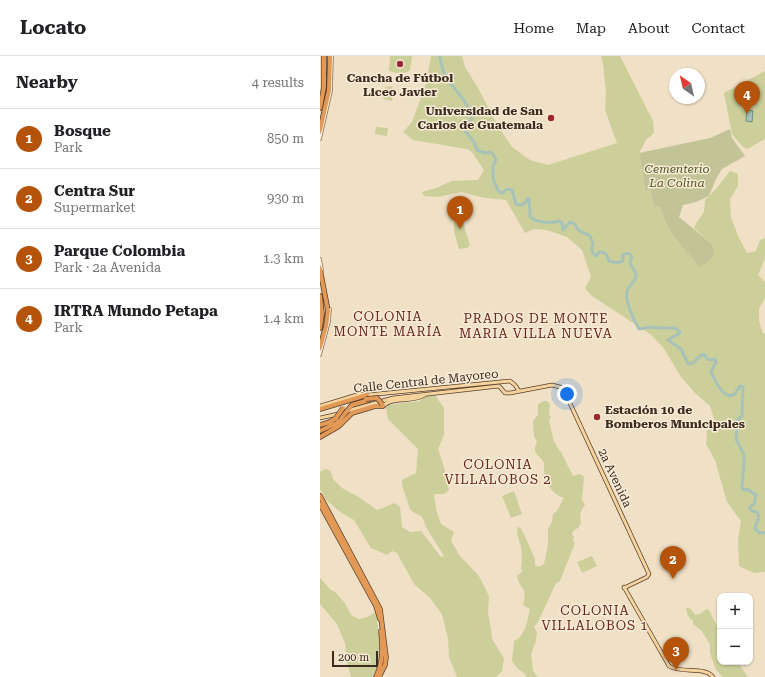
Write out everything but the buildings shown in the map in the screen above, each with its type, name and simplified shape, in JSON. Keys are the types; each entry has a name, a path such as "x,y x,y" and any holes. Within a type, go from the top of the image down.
{"highway":[{"path":"320,108 324,87 324,56"},
{"path":"320,130 329,90 331,56"},
{"path":"320,269 328,311 327,324 320,347"},
{"path":"320,296 322,314 320,328"},
{"path":"320,409 341,402 366,397 377,398 381,406"},
{"path":"320,431 336,424 345,410 345,405 353,400"},
{"path":"320,425 330,422 350,406 359,402 372,400 377,401 381,406"},
{"path":"320,437 338,427 352,413 375,406 381,406"},
{"path":"320,496 378,603 381,614 384,647 382,664 376,677"},
{"path":"320,504 376,606 380,620 386,660 379,677"}],"main road":[{"name":"Calle Central de Mayoreo","path":"320,406 341,402 360,394 366,397 510,381 516,385 519,391 505,393 499,386 390,398 320,418"},
{"name":"2a Avenida","path":"519,391 555,385 561,388 564,392 648,574 645,578 624,587 669,666 676,669 706,672 713,677"},
{"path":"381,406 389,402 419,398 425,394"}],"street":[{"path":"320,139 331,91 331,56"},
{"path":"320,259 330,310 320,355"}],"green space":[{"name":"Cancha de Fútbol Liceo Javier","path":"390,56 412,56 410,70 403,73 389,71"},
{"path":"431,56 462,56 465,67 498,126 512,147 530,160 548,165 617,143 605,110 606,92 601,56 620,56 653,121 654,133 646,140 639,153 645,190 650,190 654,208 660,207 667,226 676,239 712,244 694,228 704,212 705,200 730,171 738,174 738,186 730,199 731,217 738,236 747,253 756,251 760,240 765,238 765,258 758,275 765,282 765,298 759,309 759,321 763,334 765,333 765,572 754,573 739,566 738,539 741,521 727,502 715,460 706,444 707,431 715,422 710,406 695,393 681,377 663,347 650,334 592,296 585,288 591,277 582,250 567,237 547,230 534,229 525,233 506,200 485,198 462,192 437,197 424,196 422,192 452,181 478,180 484,170 472,152 467,149 413,140 403,132 412,122 426,84"},
{"path":"765,71 765,139 747,149 742,146 732,134 724,93"},
{"path":"392,86 394,93 392,101 383,99 385,87"},
{"path":"376,127 388,128 387,136 375,134"},
{"name":"Cementerio La Colina","path":"730,129 732,138 745,156 722,169 709,196 696,202 683,205 679,217 712,244 714,253 710,260 700,267 667,226 660,207 654,208 650,190 645,190 639,153 710,138"},
{"path":"458,208 470,245 467,248 459,249 454,232 454,210"},
{"path":"435,395 444,408 444,435 438,449 449,490 444,494 434,494 436,509 441,524 454,532 451,541 460,556 479,576 489,596 488,612 492,639 504,658 502,671 496,677 457,677 449,657 448,639 442,614 429,597 414,584 397,553 392,551 387,555 371,548 354,520 343,514 326,500 320,489 320,472 325,469 329,470 333,479 342,488 357,496 377,510 395,503 400,507 402,527 410,532 421,531 441,557 444,556 421,516 410,509 402,485 402,480 416,473 418,449 388,419 386,408 388,405 420,401 425,396"},
{"path":"547,401 550,404 549,415 551,417 549,421 556,446 561,452 573,476 580,474 584,477 582,500 585,504 580,514 581,523 572,534 574,537 573,541 575,543 560,581 556,583 538,622 534,627 537,632 536,641 531,654 533,671 538,677 526,677 526,675 517,668 512,661 514,641 524,632 530,609 523,605 525,594 517,576 523,571 521,569 522,552 517,530 518,527 521,528 535,559 535,565 538,567 544,564 548,545 548,529 552,522 553,514 558,509 564,498 557,495 550,487 545,475 544,462 535,452 537,442 534,436 533,421 538,415 538,404"},
{"path":"514,491 522,514 511,518 502,496"},
{"path":"592,556 597,566 582,573 577,562"},
{"path":"320,578 344,602 352,616 359,619 376,612 381,649 378,666 372,677 351,677 347,662 345,643 337,624 320,604"},
{"path":"686,608 690,608 695,615 700,614 706,609 709,610 717,625 717,665 740,665 748,677 723,677 716,670 710,653 710,644 701,630 693,624 693,621 688,615"}],"water":[{"path":"747,110 753,111 752,122 746,121"}],"waterway":[{"path":"440,56 446,77 463,99 471,113 472,118 465,131 474,142 477,150 485,153 491,152 496,159 493,167 493,179 499,192 503,193 507,189 512,190 516,204 518,205 523,204 527,199 529,199 530,216 535,220 548,222 559,221 562,223 563,230 570,222 575,224 578,230 590,236 593,244 592,251 596,256 599,252 604,253 609,261 616,263 623,261 623,255 627,253 630,254 632,259 630,263 636,276 627,292 627,300 630,311 639,329 651,327 675,328 680,333 668,340 681,349 688,364 693,363 701,355 705,355 709,360 715,359 716,362 711,372 718,386 723,392 730,396 735,394 740,386 743,387 742,416 735,422 734,425 737,429 736,439 744,455 742,487 743,490 747,489 756,495 754,504 750,507 750,509 757,512 759,518 755,529 760,533 765,533"}],"place":[{"name":"Cancha de Fútbol Liceo Javier","path":"400,64"},
{"name":"IRTRA Mundo Petapa","path":"747,114"},
{"name":"Universidad de San Carlos de Guatemala","path":"551,118"},
{"name":"Bosque","path":"460,229"},
{"name":"Estación 10 de Bomberos Municipales","path":"597,417"},
{"name":"Centra Sur","path":"673,579"},
{"name":"Parque Colombia","path":"676,670"}],"district":[{"name":"COLONIA MONTE MARÍA","path":"388,324"},
{"name":"PRADOS DE MONTE MARIA VILLA NUEVA","path":"536,326"},
{"name":"COLONIA VILLALOBOS 2","path":"498,472"},
{"name":"COLONIA VILLALOBOS 1","path":"595,618"}]}
